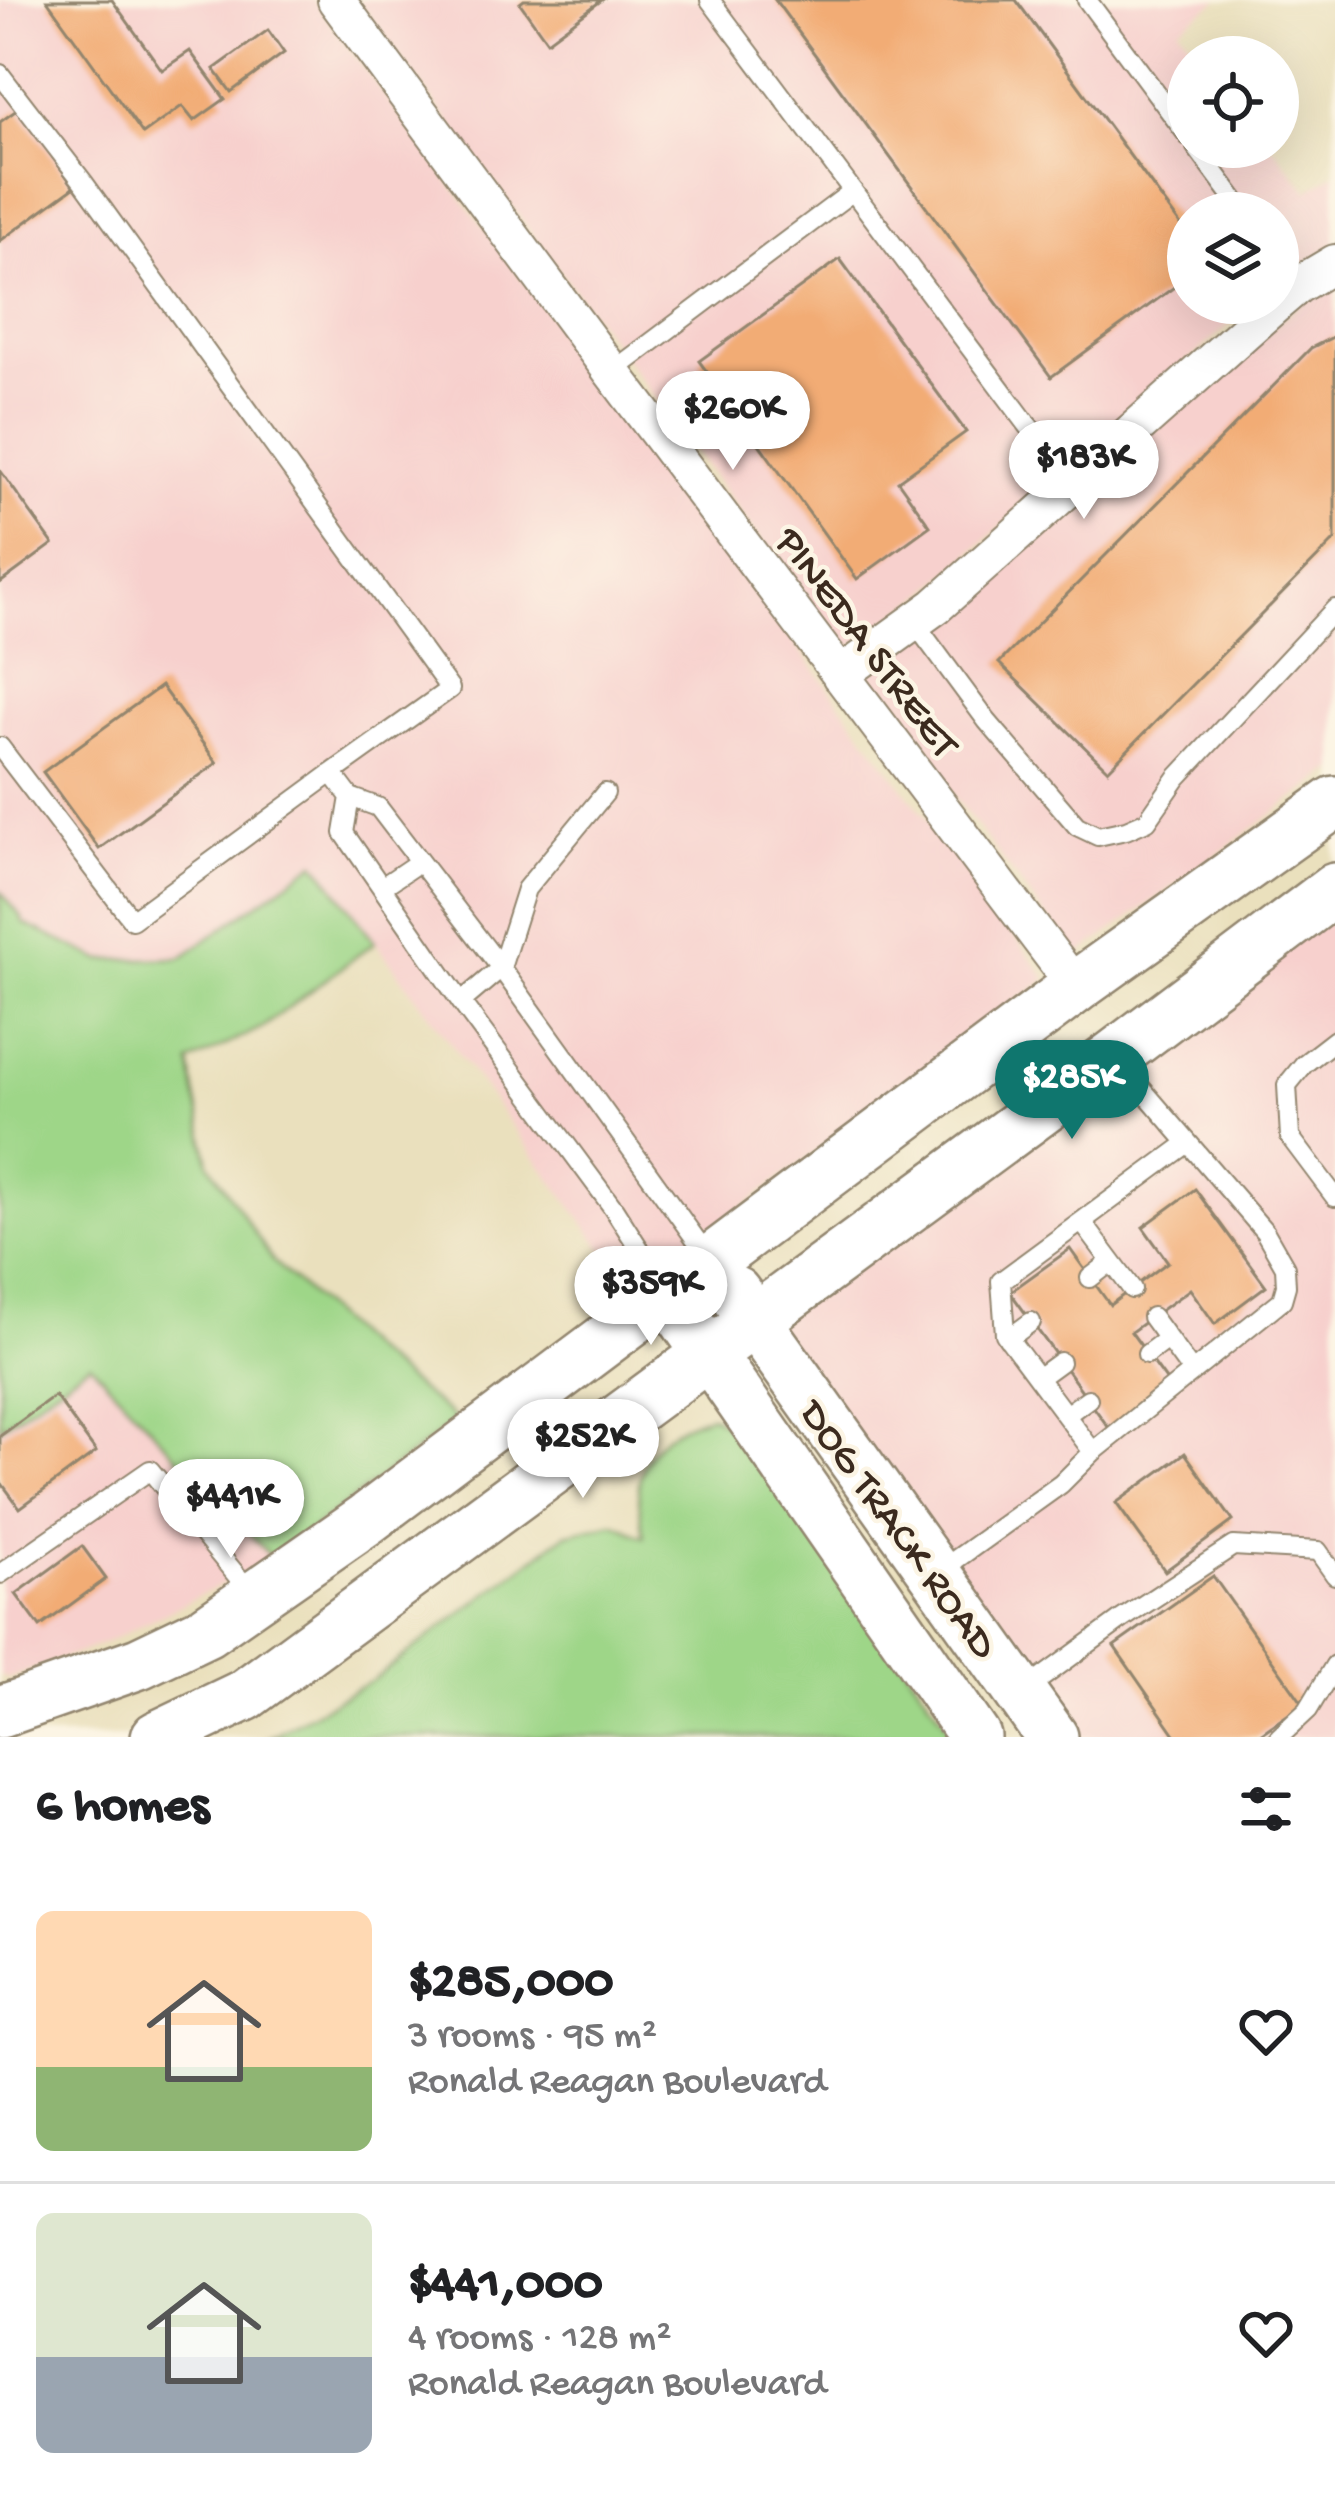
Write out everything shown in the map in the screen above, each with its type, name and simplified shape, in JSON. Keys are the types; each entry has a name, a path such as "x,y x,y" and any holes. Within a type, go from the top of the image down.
{"main road":[{"path":"0,1712 139,1664 206,1631 367,1519 1076,987 1334,804"},
{"path":"157,1737 245,1695 1335,889"},
{"name":"DOG TRACK ROAD","path":"710,1259 1052,1737"},
{"name":"DOG TRACK ROAD","path":"666,1292 975,1737"}],"street":[{"name":"PINEDA STREET","path":"336,0 1076,987"},
{"path":"1299,280 1335,263"},
{"path":"840,675 935,606 1243,324"}],"lane":[{"path":"710,0 1072,484"},
{"path":"1087,0 1167,108"},
{"path":"0,74 450,689 132,920 0,747"},
{"path":"612,372 853,191"},
{"path":"914,622 987,721 1077,826 1098,836 1147,821 1178,778 1335,609"},
{"path":"332,772 350,796 378,807 502,968 710,1259"},
{"path":"461,1002 502,968 526,890 605,793"},
{"path":"350,796 344,833 614,1209 666,1292"},
{"path":"382,887 419,862"},
{"path":"1335,1040 1286,1085 1290,1137 1335,1197"},
{"path":"936,1574 1060,1484 1282,1300 1285,1267 1265,1232 1114,1056"},
{"path":"1093,1453 1005,1334 1001,1282 1188,1143"},
{"path":"1082,1222 1132,1289"},
{"path":"1090,1278 1111,1262"},
{"path":"1152,1317 1192,1372"},
{"path":"1008,1339 1031,1322"},
{"path":"1147,1354 1167,1339"},
{"path":"1038,1378 1060,1362"},
{"path":"1066,1415 1088,1399"},
{"path":"0,1574 150,1470 254,1598"},
{"path":"1021,1693 1233,1546 1318,1551 1335,1575"},
{"path":"1279,1737 1308,1710 1335,1665"}],"shaded area":[{"path":"0,0 313,0 1047,979 633,1289 316,862 181,958 101,960 23,923 0,891"},
{"path":"358,0 1219,0 1179,28 1185,36 1167,36 1167,168 1290,168 1308,191 1335,173 1335,244 1299,268 1299,192 1167,192 1167,324 1230,324 925,594 844,652"},
{"path":"1335,281 1335,769 1076,957 864,677 1277,324 1299,324 1299,305"},
{"path":"1335,889 1335,1737 1052,1737 755,1321"},
{"path":"90,1363 273,1559 105,1643 8,1679 0,1675 0,1428"}],"green space":[{"path":"316,862 375,942 263,1027 190,1063 209,1163 273,1261 370,1351 457,1420 273,1559 90,1363 0,1428 0,891 23,923 101,960 181,958"},
{"path":"711,1415 742,1436 956,1737 270,1737 374,1679 566,1534 614,1523 644,1537 639,1484 651,1453 676,1429"}],"building":[{"path":"47,0 112,0 162,70 190,51 225,99 194,121 182,106 143,134"},
{"path":"602,0 547,41 520,3"},
{"path":"775,0 1016,0 1167,206 1167,292 1051,377"},
{"path":"268,30 284,53 231,92 214,69"},
{"path":"18,109 74,187 0,241 0,122"},
{"path":"840,259 966,432 898,481 930,526 857,579 699,361"},
{"path":"1335,336 1335,540 1108,770 999,663 1311,348"},
{"path":"0,470 53,544 0,583"},
{"path":"161,686 217,763 99,849 43,772"},
{"path":"1195,1189 1266,1286 1215,1324 1190,1289 1131,1332 1171,1387 1111,1431 1010,1292 1070,1249 1110,1305 1168,1262 1143,1227"},
{"path":"55,1396 96,1452 20,1508 0,1481 0,1436"},
{"path":"1185,1453 1233,1521 1165,1571 1116,1503"},
{"path":"82,1546 106,1579 40,1627 16,1594"},
{"path":"1213,1576 1303,1704 1256,1737 1177,1737 1114,1646"}]}
